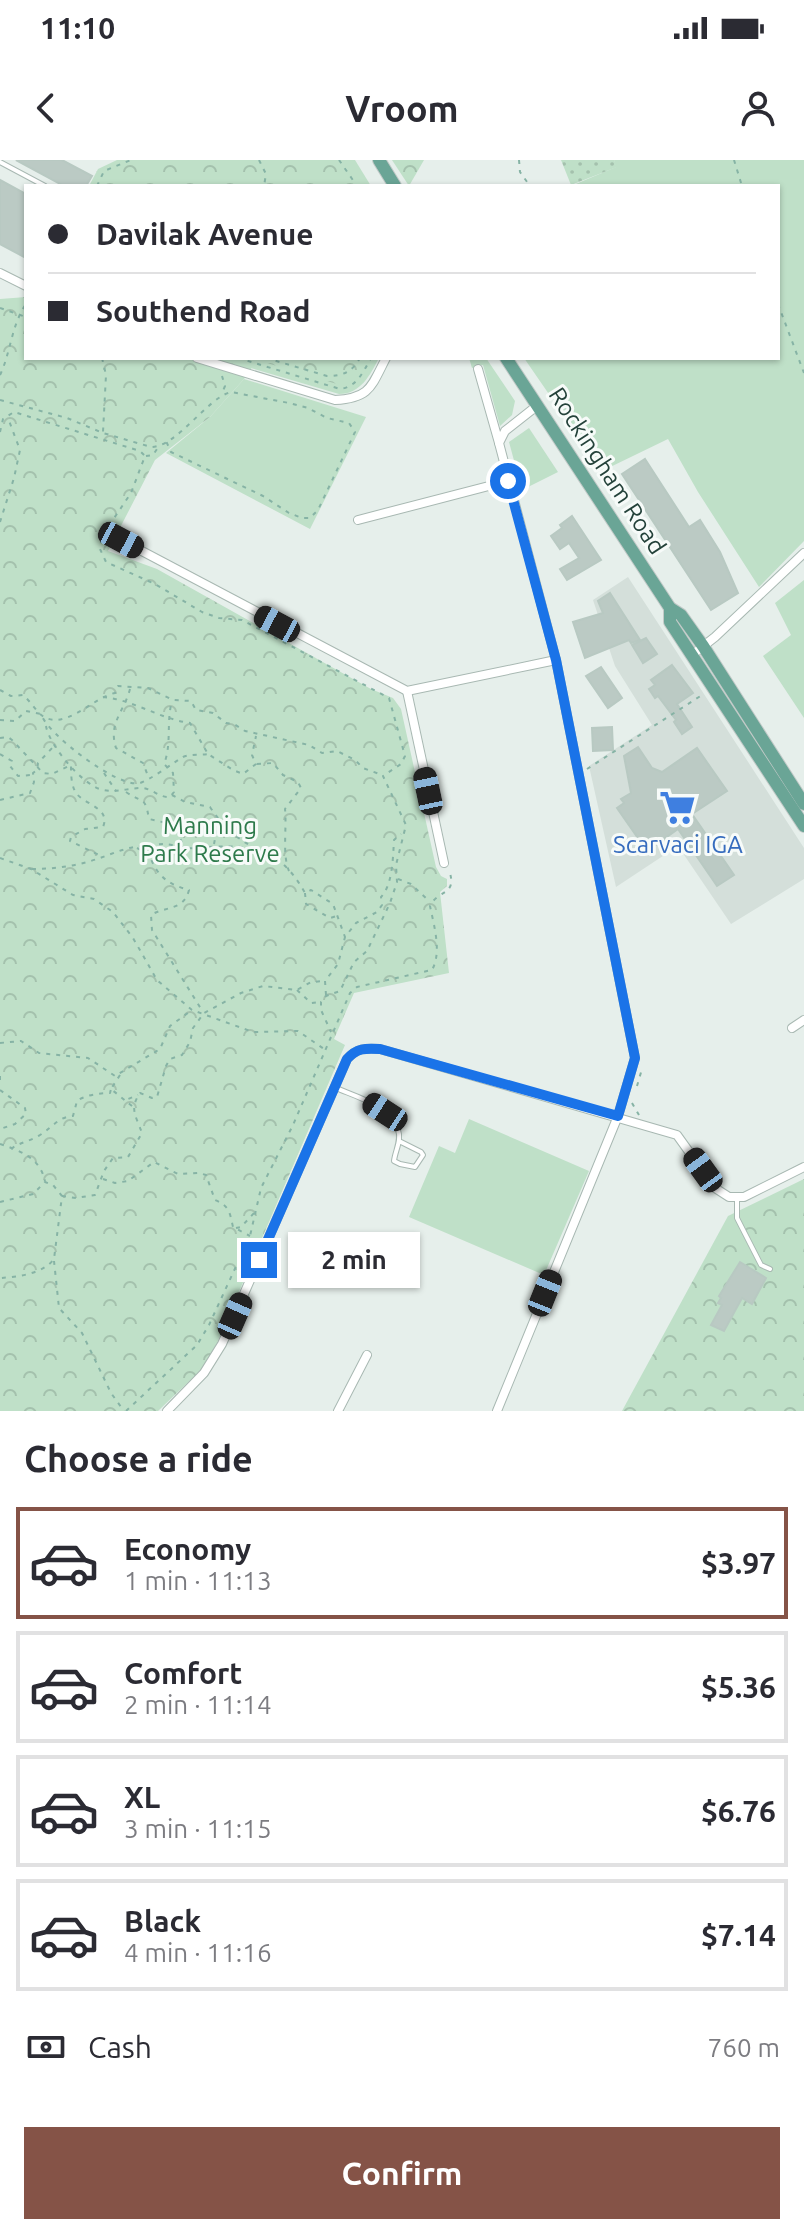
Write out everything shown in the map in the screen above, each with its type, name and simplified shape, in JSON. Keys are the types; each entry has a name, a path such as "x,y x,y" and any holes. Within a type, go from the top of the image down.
{"main road":[{"path":"379,160 394,184"},
{"name":"Rockingham Road","path":"507,360 670,608 681,615 703,646 804,804"},
{"name":"Rockingham Road","path":"670,608 670,622 804,826"}],"street":[{"path":"0,273 24,285"},
{"path":"204,360 335,400 357,399 373,385 385,360"},
{"path":"478,369 556,660 635,1058 618,1116 497,1411"},
{"path":"499,443 505,431 538,405"},
{"path":"358,520 508,481"},
{"path":"121,540 407,691 556,660"},
{"path":"692,655 804,553"},
{"path":"407,691 444,863"},
{"path":"792,1028 804,1020"},
{"path":"167,1411 204,1373 222,1344 347,1059 364,1048 380,1049 677,1135 722,1194 744,1197 804,1167"},
{"path":"338,1411 367,1355"}],"lane":[{"path":"0,162 41,184"},
{"path":"334,1087 385,1112 399,1130 394,1161 415,1167 423,1155 399,1141"},
{"path":"737,1198 737,1218 761,1265 770,1269"}],"path":[{"path":"98,184 104,171 131,160"},
{"path":"259,160 266,174 264,184"},
{"path":"339,160 356,184"},
{"path":"519,160 520,172 529,184"},
{"path":"734,160 741,184"},
{"path":"0,375 7,361 18,315 24,307"},
{"path":"0,308 24,316"},
{"path":"780,309 804,373"},
{"path":"102,360 106,375 103,433"},
{"path":"245,360 340,389 356,382 370,360"},
{"path":"273,360 327,376 345,374 358,360"},
{"path":"145,456 153,455 158,447 222,394 225,386 221,372"},
{"path":"166,441 171,452 263,496 289,513 310,518 316,513 354,437 352,424 289,403 231,392 222,394"},
{"path":"0,400 158,447"},
{"path":"0,432 3,419 14,412 140,451 145,456"},
{"path":"0,522 20,450 7,417"},
{"path":"145,456 131,493 102,536 100,549 106,562 155,584 202,612 219,618 242,620 389,698 403,748 403,761 383,776"},
{"path":"0,690 11,696 23,695 49,719 62,719 101,697 115,693 118,686 148,688 173,700 191,701 196,710 213,713 226,723 256,734 309,745 322,753 337,751 363,768 380,772 405,819 396,865 397,879 390,903 367,951 354,962 340,991 326,996 321,1002 321,1010 331,1032"},
{"path":"131,687 113,729 113,738 116,748 143,763 149,777"},
{"path":"586,770 708,692"},
{"path":"101,697 127,702 167,718 190,723 208,754 233,770 243,774 256,764 273,763 283,775 298,782 301,788 285,809 285,855 290,871"},
{"path":"172,795 173,773 164,764 168,742 167,718 173,700"},
{"path":"0,720 15,721 26,711 41,714"},
{"path":"41,714 55,745 92,787 116,791 142,788 165,798 172,795"},
{"path":"46,726 101,769 123,782 139,784 183,757 208,754"},
{"path":"256,734 252,755 256,764"},
{"path":"0,738 12,740 37,770 52,774 71,765"},
{"path":"0,800 33,790 33,776 38,763 55,745"},
{"path":"0,754 12,761 10,766 18,776 33,776"},
{"path":"71,765 73,786 78,795 96,807 105,816 106,823 103,827 76,833 70,841 103,857"},
{"path":"101,769 116,791"},
{"path":"125,791 143,801 148,808 149,819 178,828 184,848"},
{"path":"172,795 185,802 210,807 218,822 231,834 272,853 290,871 305,893 306,904 330,918 338,916"},
{"path":"213,846 218,822"},
{"path":"396,850 394,840 404,834"},
{"path":"31,869 51,869 136,847 166,844 184,848 254,847"},
{"path":"326,996 325,981 338,964 345,937 356,923 377,912 382,905 381,897 388,887 392,859 401,846"},
{"path":"136,847 149,854 155,869 164,879 173,886 189,890 183,902 173,909 160,910 151,915 150,920 152,930 204,1013"},
{"path":"0,858 31,869 73,895 94,899 113,912 133,938 157,980 192,1010 253,1032 298,1031 325,1050"},
{"path":"431,903 451,887 451,874 444,863"},
{"path":"45,1182 53,1185 62,1196 54,1259 59,1308 82,1333 111,1393 125,1411 197,1345 221,1302 250,1236 261,1188 293,1125 350,993 357,987 432,970 438,956 431,903 411,884 397,879"},
{"path":"305,893 311,890 333,904 345,937"},
{"path":"297,990 311,982 325,981"},
{"path":"133,1107 137,1097 144,1093 157,1097 166,1066 170,1059 182,1055 190,1042 193,1028 204,1013 241,993 263,986 297,990 311,1003 321,1002"},
{"path":"0,1043 21,1041 39,1053 88,1058 115,1076 160,1049 170,1026 192,1010"},
{"path":"643,1065 632,1101 639,1115 649,1119"},
{"path":"11,1149 38,1137 62,1116 73,1116 77,1101 81,1098 110,1093 120,1074"},
{"path":"62,1196 93,1196 113,1158 128,1157 140,1139 142,1133 133,1107 111,1089"},
{"path":"0,1090 25,1108 26,1114 15,1124 0,1129"},
{"path":"127,1102 131,1096 137,1097"},
{"path":"0,1144 36,1159 43,1169 45,1182"},
{"path":"101,1179 115,1183 128,1181 154,1162 178,1174 206,1175 214,1198 226,1205 235,1228 250,1236"},
{"path":"0,1202 33,1194 45,1182"},
{"path":"235,1228 241,1227 256,1211"},
{"path":"0,1278 49,1266 54,1259"}],"shaded area":[{"path":"628,577 804,848 804,879 731,924 678,846 616,887 589,766 652,725 615,666 593,600"}],"green space":[{"path":"117,160 355,160 370,184 90,184 98,169"},
{"path":"392,160 424,160 410,184"},
{"path":"561,160 614,160 617,167 571,184"},
{"path":"614,160 804,160 804,541 759,587 668,439 602,471 525,360 780,360 780,184 576,184 616,167"},
{"name":"Manning Park Reserve","path":"24,297 24,360 257,360 210,417 155,460 108,551 157,569 371,689 393,698 401,709 436,867 447,879 447,886 440,892 449,973 354,993 334,1039 345,1045 217,1343 201,1370 158,1411 0,1411 0,299"},
{"path":"224,360 378,360 359,387 339,394"},
{"name":"Manning Park Reserve","path":"257,360 366,360 352,379 337,384"},
{"path":"470,360 487,360 515,401 512,415 500,426 483,365 472,368"},
{"path":"244,379 366,417 310,529 166,453 210,417"},
{"path":"529,428 558,472 522,490 509,442"},
{"path":"804,580 804,718 763,656 791,635 775,603"},
{"path":"469,1119 589,1171 544,1275 409,1217 439,1146 455,1153"},
{"path":"804,1179 804,1411 622,1411 728,1216"}],"building":[{"path":"16,160 62,160 92,176 87,184 60,184"},
{"path":"0,180 24,193 24,257 0,244"},
{"path":"645,459 689,527 700,520 720,552 738,593 711,610 622,474"},
{"path":"572,516 601,560 567,580 560,569 579,558 569,543 560,549 551,536"},
{"path":"610,593 640,640 631,643 629,640 585,658 573,622 603,613 598,601"},
{"path":"646,638 657,654 643,663 632,645"},
{"path":"672,665 693,693 677,704 692,727 682,734 674,722 676,720 649,689 655,685 651,680"},
{"path":"601,667 622,698 608,708 586,676"},
{"path":"612,727 613,750 593,751 592,728"},
{"path":"638,747 652,768 662,772 697,748 727,791 692,814 734,875 717,886 678,829 647,851 617,808 624,803 621,799 631,793 624,756"},
{"path":"740,1262 766,1278 752,1304 742,1298 724,1331 711,1325 722,1305 718,1303 719,1296"}],"place":[{"name":"Scarvaci IGA","path":"678,808"}],"route":[{"path":"259,1260 347,1059 354,1052 364,1048 380,1049 618,1116 635,1058 556,660 508,481"}]}
